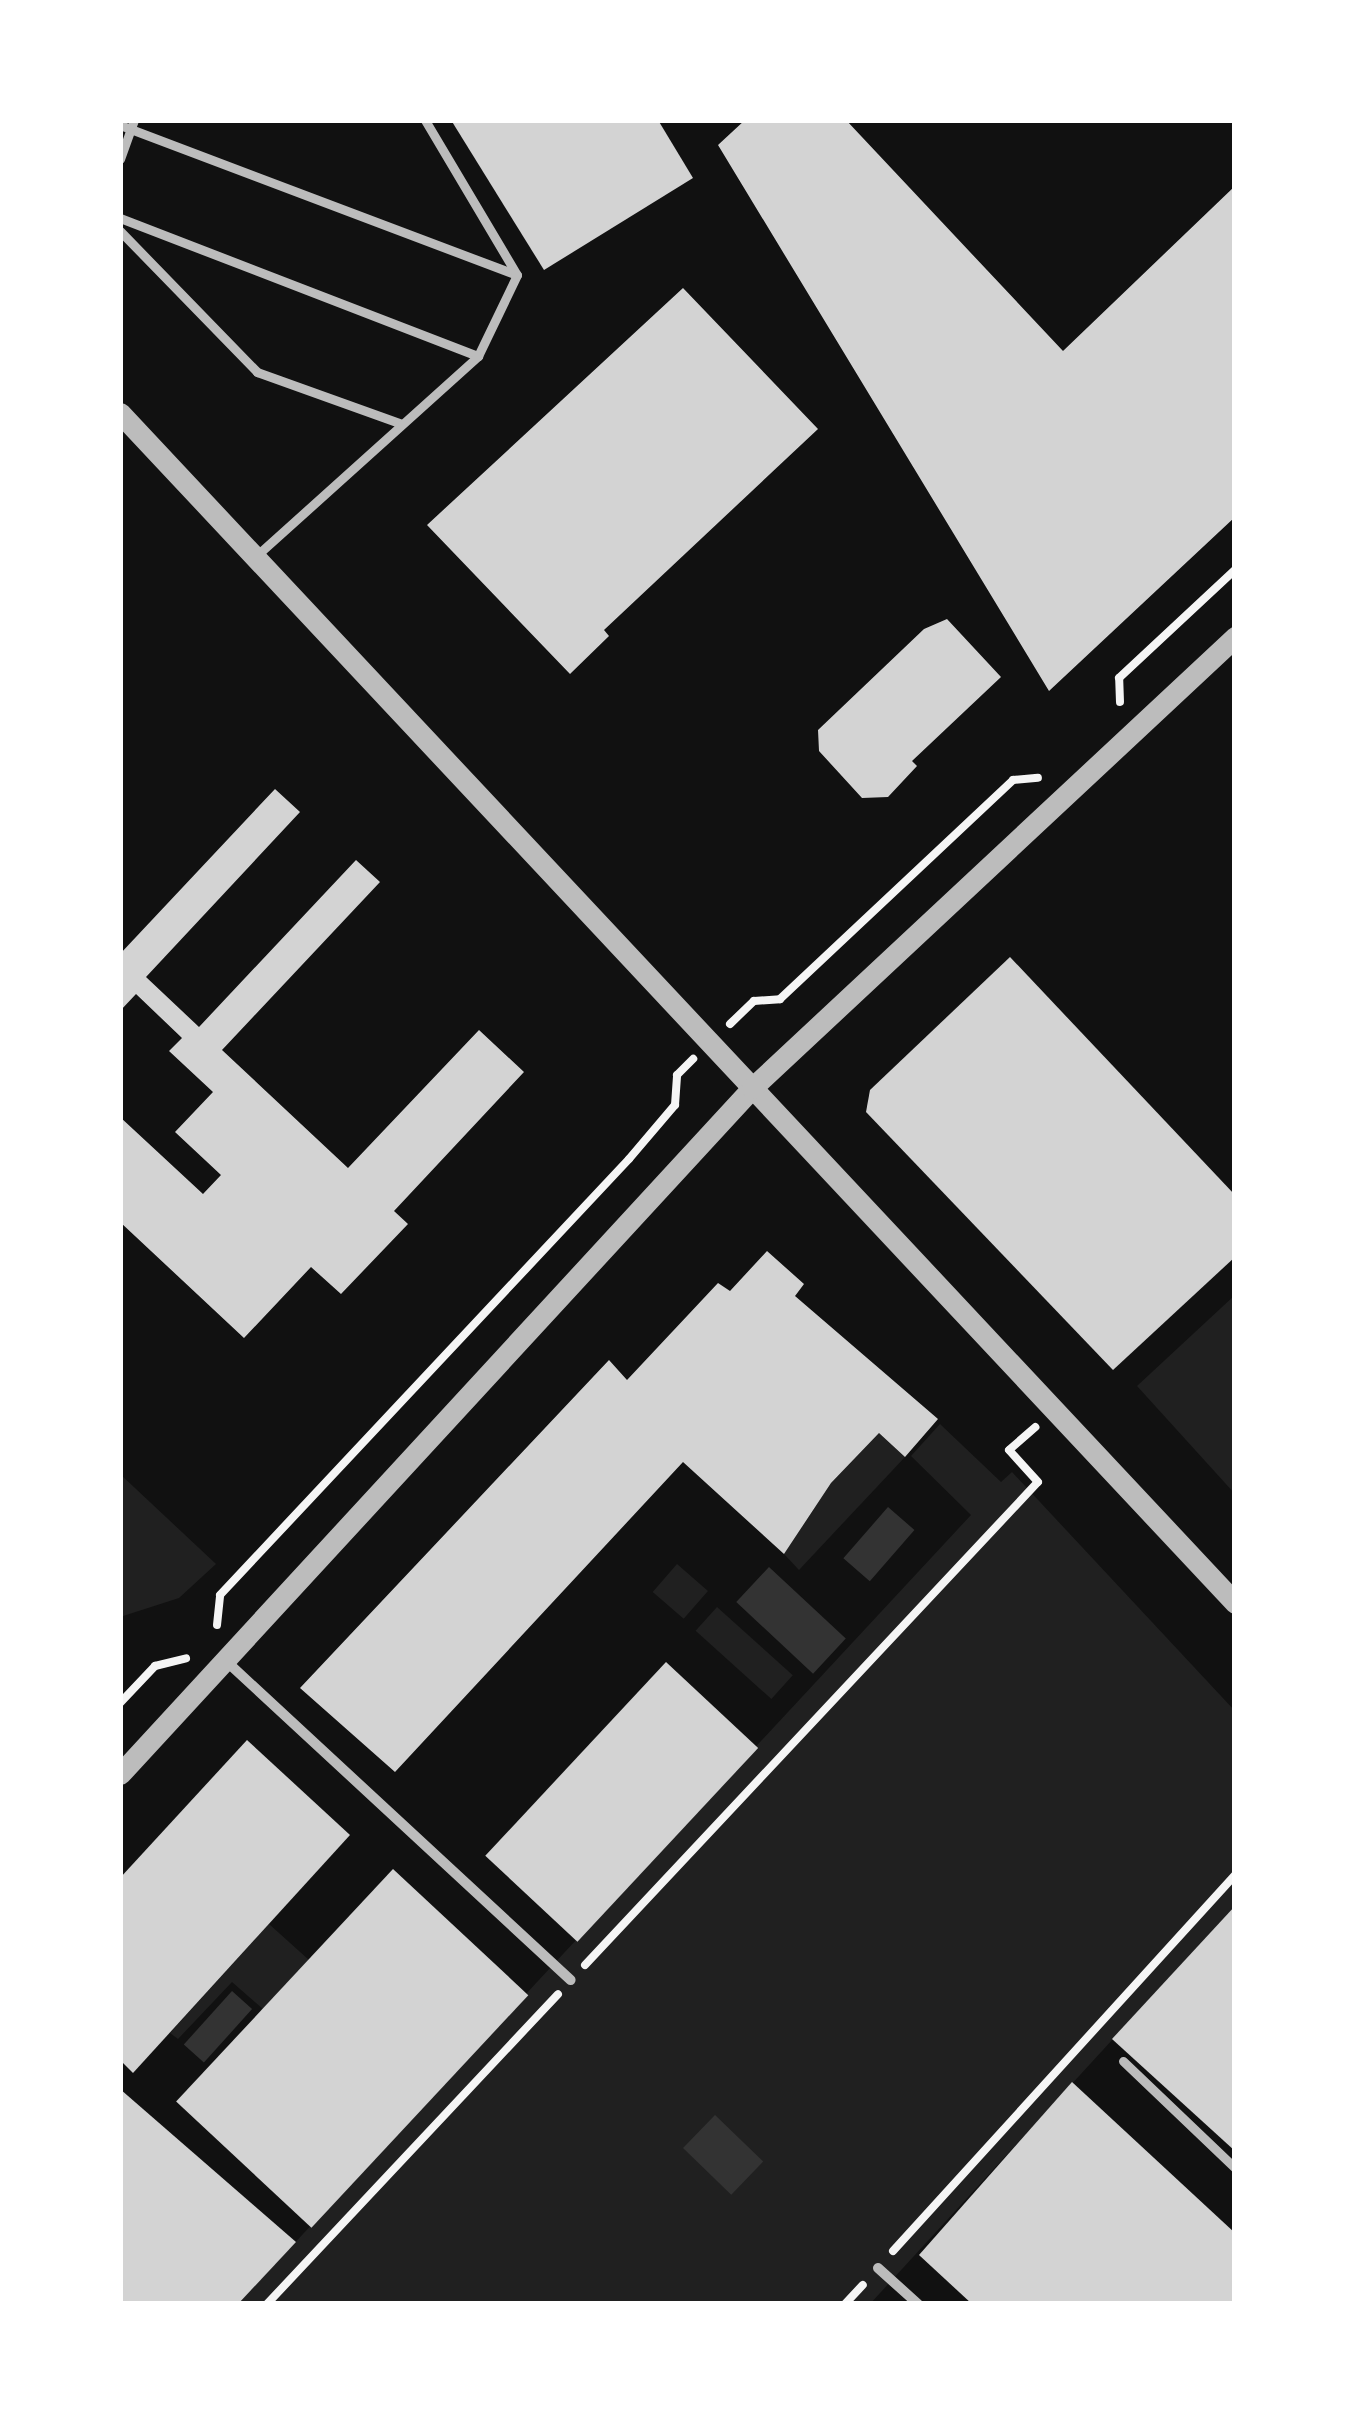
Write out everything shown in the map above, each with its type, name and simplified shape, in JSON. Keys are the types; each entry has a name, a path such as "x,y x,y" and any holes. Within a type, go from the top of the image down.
{"street":[{"path":"120,413 1235,1603"},
{"path":"120,1774 752,1088 1235,637"},
{"path":"225,1660 571,1980"},
{"path":"878,2268 918,2304"}],"lane":[{"path":"425,120 517,275"},
{"path":"120,158 128,125 517,275"},
{"path":"120,218 478,356"},
{"path":"120,231 256,372 402,424"},
{"path":"255,557 478,356 517,275"},
{"path":"1124,2061 1235,2168"}],"path":[{"path":"267,2304 1038,1482 1009,1450 1054,1410"},
{"path":"845,2304 1235,1875"}],"shaded area":[{"path":"1235,1295 1235,1494 1137,1386"},
{"path":"940,1424 1001,1482 1012,1472 1235,1711 1235,1906 870,2304 238,2304 971,1515 911,1456"},
{"path":"879,1433 905,1457 799,1570 784,1554 831,1483"},
{"path":"120,1474 216,1564 179,1598 120,1617"},
{"path":"888,1507 914,1530 870,1581 843,1558"},
{"path":"677,1564 708,1591 684,1619 653,1592"},
{"path":"769,1567 846,1639 813,1674 736,1602"},
{"path":"717,1607 793,1675 771,1699 696,1631"},
{"path":"269,1924 309,1960 263,2009 232,1982 178,2039 170,2033"},
{"path":"232,1991 252,2009 204,2063 184,2045"},
{"path":"715,2115 763,2162 731,2195 683,2148"}],"building":[{"path":"451,120 658,120 693,178 544,270"},
{"path":"745,120 846,120 1063,351 1235,186 1235,517 1049,691 718,145"},
{"path":"683,288 818,429 604,630 609,636 570,674 427,525"},
{"path":"947,619 1001,677 912,761 917,766 888,797 862,798 819,751 818,730 924,629"},
{"path":"275,789 300,812 146,977 199,1027 356,860 380,882 222,1050 348,1168 479,1030 524,1072 394,1211 408,1224 341,1294 311,1267 244,1338 120,1222 120,1117 203,1194 221,1175 175,1132 213,1092 169,1051 182,1038 136,994 120,1011 120,954"},
{"path":"1010,957 1235,1195 1235,1257 1113,1370 866,1112 870,1090"},
{"path":"767,1251 804,1284 795,1296 938,1419 905,1457 879,1433 831,1483 784,1554 683,1462 395,1772 300,1688 609,1360 627,1380 718,1283 730,1291"},
{"path":"666,1662 758,1748 577,1942 485,1856"},
{"path":"247,1740 350,1835 133,2073 120,2060 120,1878"},
{"path":"393,1869 528,1995 311,2228 176,2102"},
{"path":"1235,1906 1235,2151 1112,2039"},
{"path":"1072,2082 1235,2233 1235,2304 972,2304 919,2255"},
{"path":"120,2089 296,2242 238,2304 120,2304"}]}
